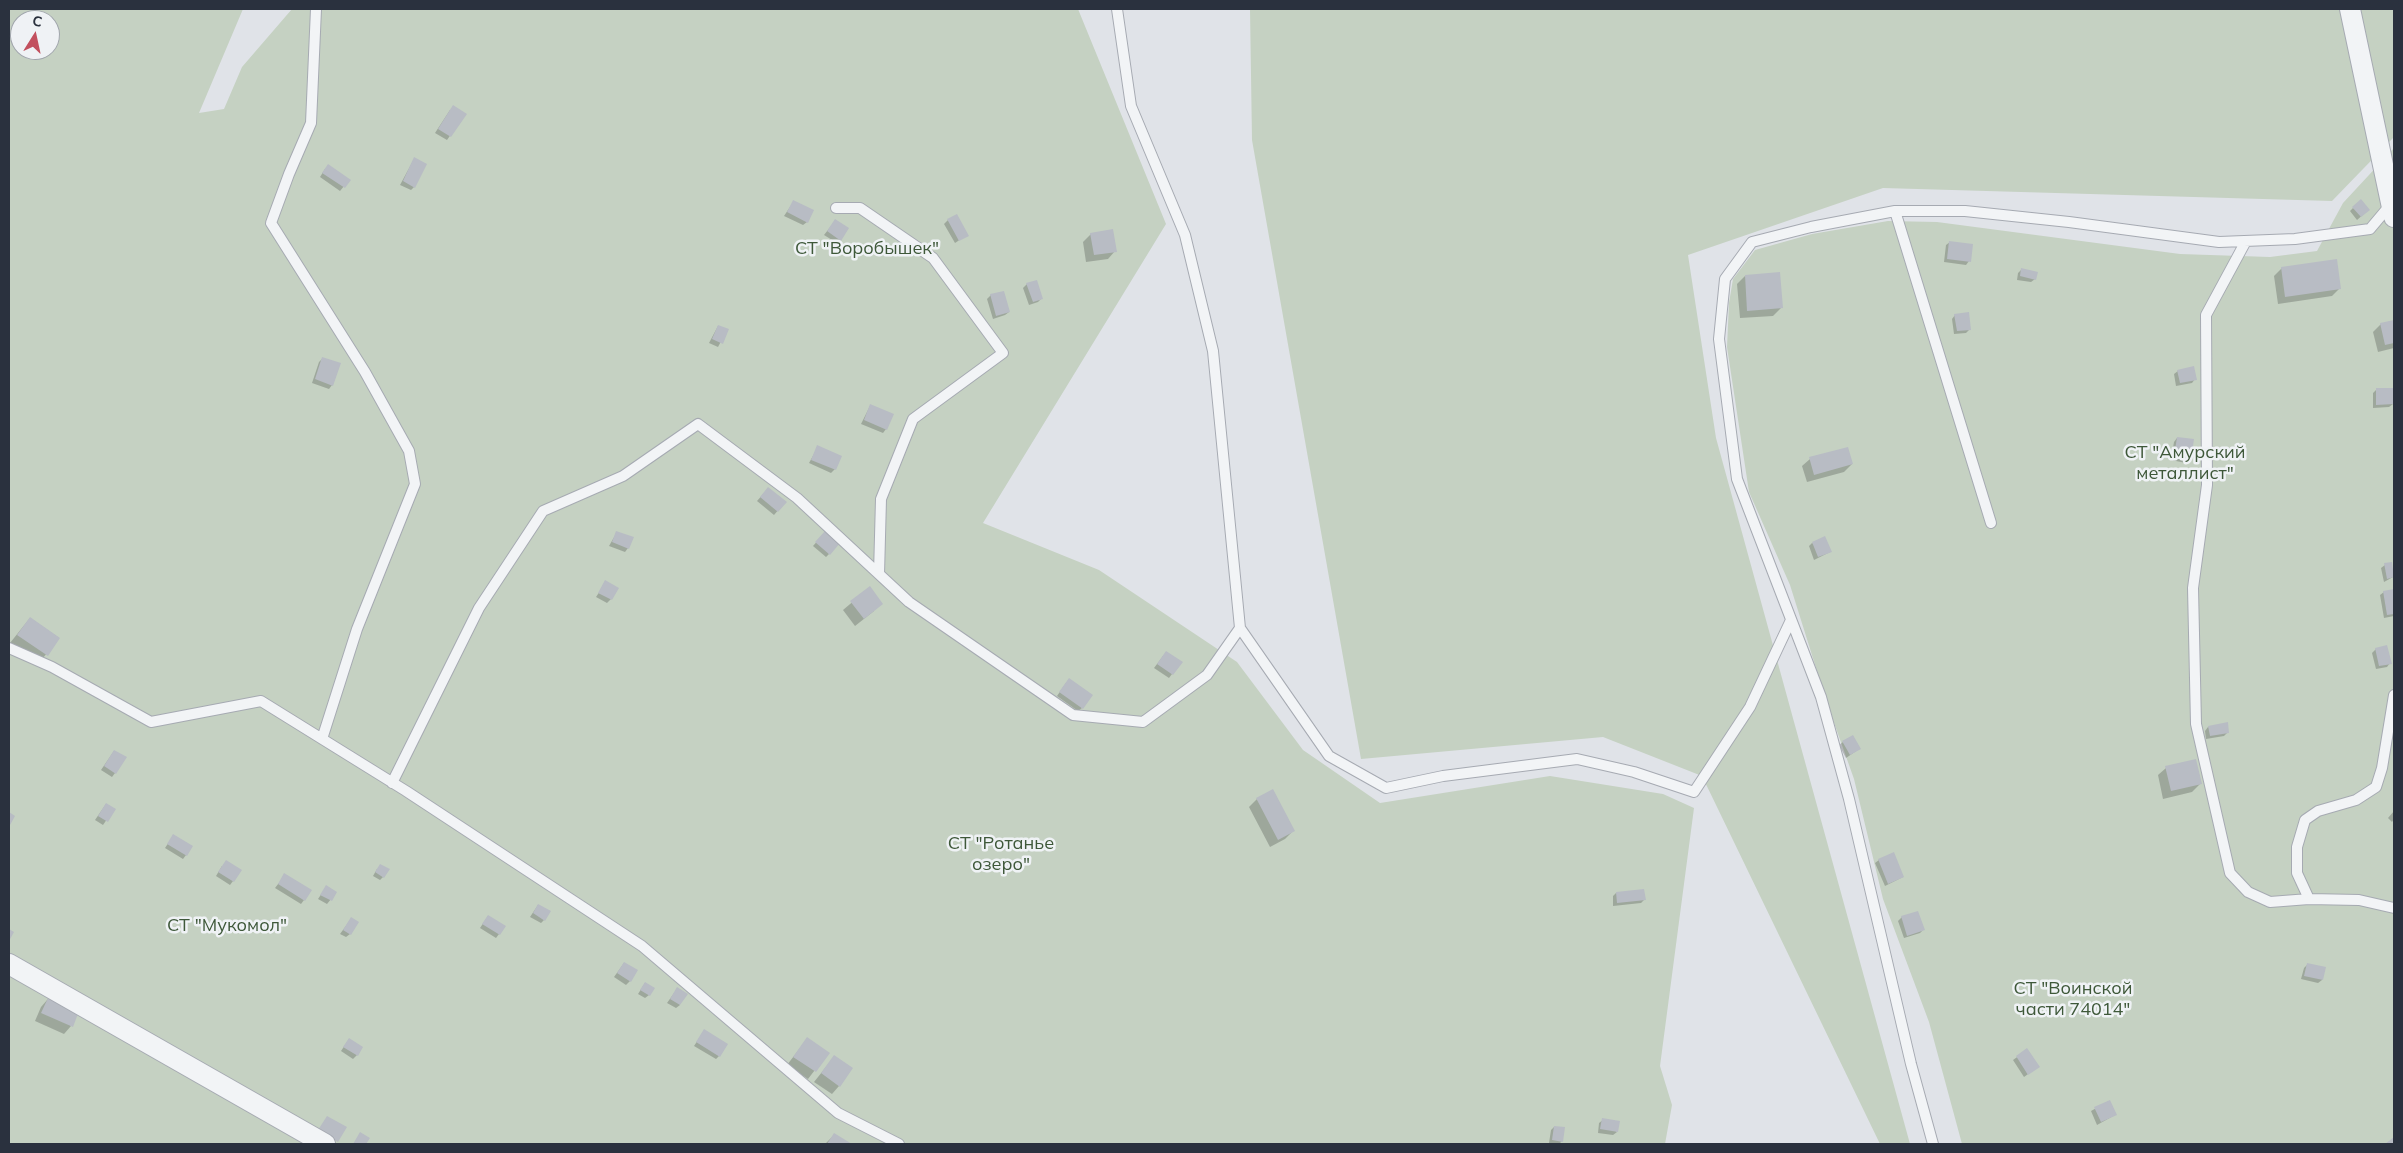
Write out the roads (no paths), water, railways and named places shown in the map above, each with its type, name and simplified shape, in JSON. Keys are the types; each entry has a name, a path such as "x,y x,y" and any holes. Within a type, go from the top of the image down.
{"street":[{"path":"2350,9 2393,210"},
{"path":"9,964 325,1144"}],"lane":[{"path":"316,9 311,123 288,174 271,223 365,372 409,451 415,484 357,629 322,739"},
{"path":"1117,9 1131,106 1185,235 1213,351 1240,628 1329,756 1386,788 1444,776 1577,759 1634,772 1694,792 1750,707 1791,620"},
{"path":"836,208 860,208 933,258 1003,353 913,419 881,499 879,574"},
{"path":"1933,1144 1911,1064 1849,799 1821,697 1737,479 1719,339 1725,279 1752,242 1811,226 1895,211 1965,211 2069,222 2219,242 2296,239 2370,229 2393,210"},
{"path":"1895,211 1991,522"},
{"path":"2246,241 2206,315 2206,485 2193,588 2196,724 2230,873 2248,892 2270,902 2308,899 2359,900 2394,908"},
{"path":"392,783 479,608 543,511 623,476 698,424 797,498 909,602 1073,716 1144,722 1207,675 1240,628"},
{"path":"9,648 52,667 151,722 261,701 392,783 642,946 838,1113 899,1144"},
{"path":"2308,899 2297,873 2297,847 2305,820 2318,811 2356,800 2376,787 2382,768 2394,694"}],"park label":[{"name":"СТ \"Воробышек\"","path":"867,249"},
{"name":"СТ \"Амурский металлист\"","path":"2185,463"},
{"name":"СТ \"Ротанье озеро\"","path":"1001,854"},
{"name":"СТ \"Мукомол\"","path":"227,926"},
{"name":"СТ \"Воинской части 74014\"","path":"2073,1000"}]}
